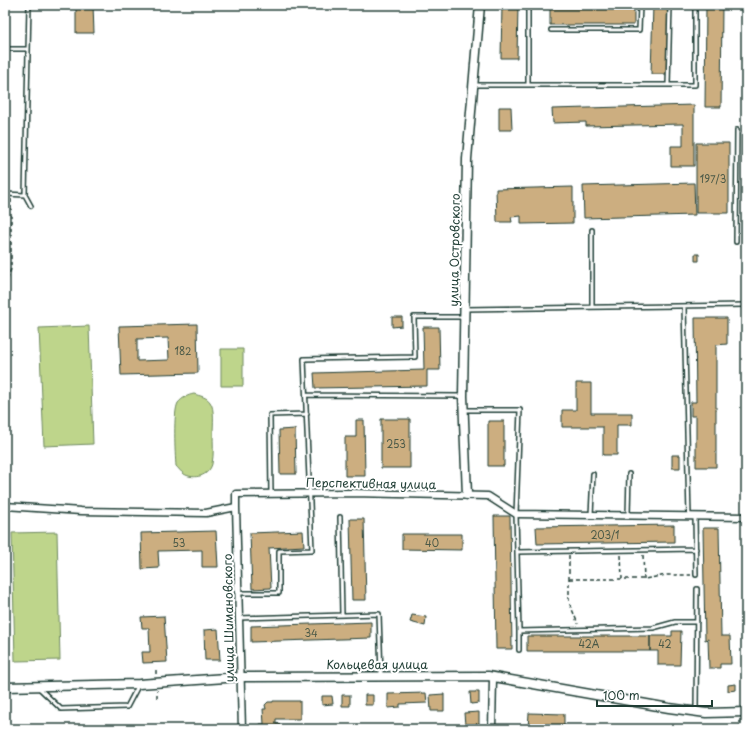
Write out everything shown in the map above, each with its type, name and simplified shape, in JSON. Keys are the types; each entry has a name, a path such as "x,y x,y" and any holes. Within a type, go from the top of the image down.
{"street":[{"name":"улица Островского","path":"467,495 463,396 467,159 480,5"},
{"name":"Перспективная улица","path":"236,507 236,494 310,493 467,495 488,496 516,514"},
{"path":"5,506 81,511 206,513 236,507"},
{"name":"улица Шимановского","path":"236,507 242,729"},
{"path":"516,514 746,517"},
{"name":"Кольцевая улица","path":"5,687 139,684 240,677 488,676 669,708 706,713 746,712"},
{"path":"492,729 493,678"}],"lane":[{"path":"29,5 25,195 31,206"},
{"path":"528,5 528,85"},
{"path":"551,30 639,30 640,5"},
{"path":"668,85 670,5"},
{"path":"473,85 695,85 696,5"},
{"path":"5,49 28,49"},
{"path":"736,130 736,242"},
{"path":"5,194 25,195"},
{"path":"592,230 592,307"},
{"path":"238,592 278,592 278,551 312,550 304,359 415,357 414,318 464,313 592,307 746,305"},
{"path":"684,306 692,516 696,549 696,575"},
{"path":"306,395 463,396"},
{"path":"463,410 520,410 516,514 520,650"},
{"path":"271,494 270,415 307,414"},
{"path":"591,515 593,474"},
{"path":"628,516 629,474"},
{"path":"340,517 342,615"},
{"path":"517,552 696,549"},
{"path":"696,711 697,589"},
{"path":"239,618 379,614 381,676"},
{"path":"519,631 653,628 675,622 697,622"},
{"path":"38,686 61,709 127,707 139,684"}],"path":[{"path":"5,286 11,269 11,194"},
{"path":"621,550 622,579"},
{"path":"643,550 644,579"},
{"path":"569,551 569,602 580,630"},
{"path":"569,579 644,579 667,575 696,575"}],"green space":[{"path":"89,326 93,444 44,446 39,328"},
{"path":"221,349 243,349 243,386 221,386"},
{"path":"194,394 207,399 213,408 213,452 212,464 208,471 201,476 192,477 184,474 176,466 175,415 178,403 185,397"},
{"path":"57,532 60,660 15,661 12,533"}],"building":[{"path":"76,5 93,5 94,33 76,33"},
{"path":"502,5 518,5 517,58 501,58"},
{"path":"653,5 669,5 667,74 651,74"},
{"path":"706,5 722,5 721,107 705,107"},
{"path":"550,8 634,8 634,25 550,25"},
{"path":"694,105 694,166 671,166 671,146 683,146 683,124 586,126 586,122 553,123 552,109"},
{"path":"499,107 511,107 512,130 499,130"},
{"path":"696,143 729,143 729,213 696,213"},
{"path":"694,183 695,215 584,218 583,186"},
{"path":"573,187 573,223 521,224 521,216 511,217 512,222 497,222 496,189"},
{"path":"695,254 699,254 699,261 695,261"},
{"path":"392,317 402,317 402,326 392,327"},
{"path":"695,318 727,318 727,344 716,345 716,467 696,467 696,416 691,416 691,402 696,402"},
{"path":"197,324 198,373 121,375 119,326","holes":["168,338 169,360 137,361 137,339"]},
{"path":"423,327 439,327 440,370 427,370 427,386 315,388 314,373 424,370"},
{"path":"576,383 591,383 591,413 632,413 632,425 617,425 617,455 603,455 603,427 562,427 562,410 576,410"},
{"path":"381,419 410,419 410,468 381,468"},
{"path":"356,420 364,420 365,476 345,476 345,437 356,437"},
{"path":"488,421 504,421 504,466 488,466"},
{"path":"295,429 296,474 280,474 279,430"},
{"path":"672,455 680,455 680,468 672,468"},
{"path":"494,516 510,516 512,649 496,649"},
{"path":"350,519 364,519 366,600 352,600"},
{"path":"674,525 674,542 537,544 536,527"},
{"path":"703,528 719,528 721,636 730,636 731,664 720,664 720,668 709,668 708,639 705,640"},
{"path":"216,531 218,567 202,567 202,550 158,551 159,568 142,569 141,533"},
{"path":"303,531 304,546 269,548 271,588 252,589 250,533"},
{"path":"402,534 462,534 462,550 402,549"},
{"path":"412,615 426,617 425,626 410,622"},
{"path":"164,616 167,662 143,663 142,652 150,652 149,628 142,628 141,617"},
{"path":"371,622 371,638 251,642 251,626"},
{"path":"218,629 220,660 205,660 204,630"},
{"path":"672,631 681,631 680,665 658,665 658,651 650,651 650,636 672,636"},
{"path":"527,636 650,636 650,651 527,651"},
{"path":"736,684 736,690 728,691 728,685"},
{"path":"470,692 479,692 479,703 471,704"},
{"path":"426,693 427,703 400,704 400,707 388,708 388,694"},
{"path":"444,694 444,711 431,711 430,695"},
{"path":"342,695 350,695 350,706 342,706"},
{"path":"365,695 373,695 373,705 365,705"},
{"path":"322,696 332,696 333,704 322,705"},
{"path":"300,701 300,719 276,719 276,724 280,724 280,729 260,729 260,724 264,724 263,709 266,709 265,705 268,702"},
{"path":"6,703 7,724 5,724"},
{"path":"479,712 479,724 465,725 464,713"},
{"path":"529,713 564,714 564,729 528,729"}]}
